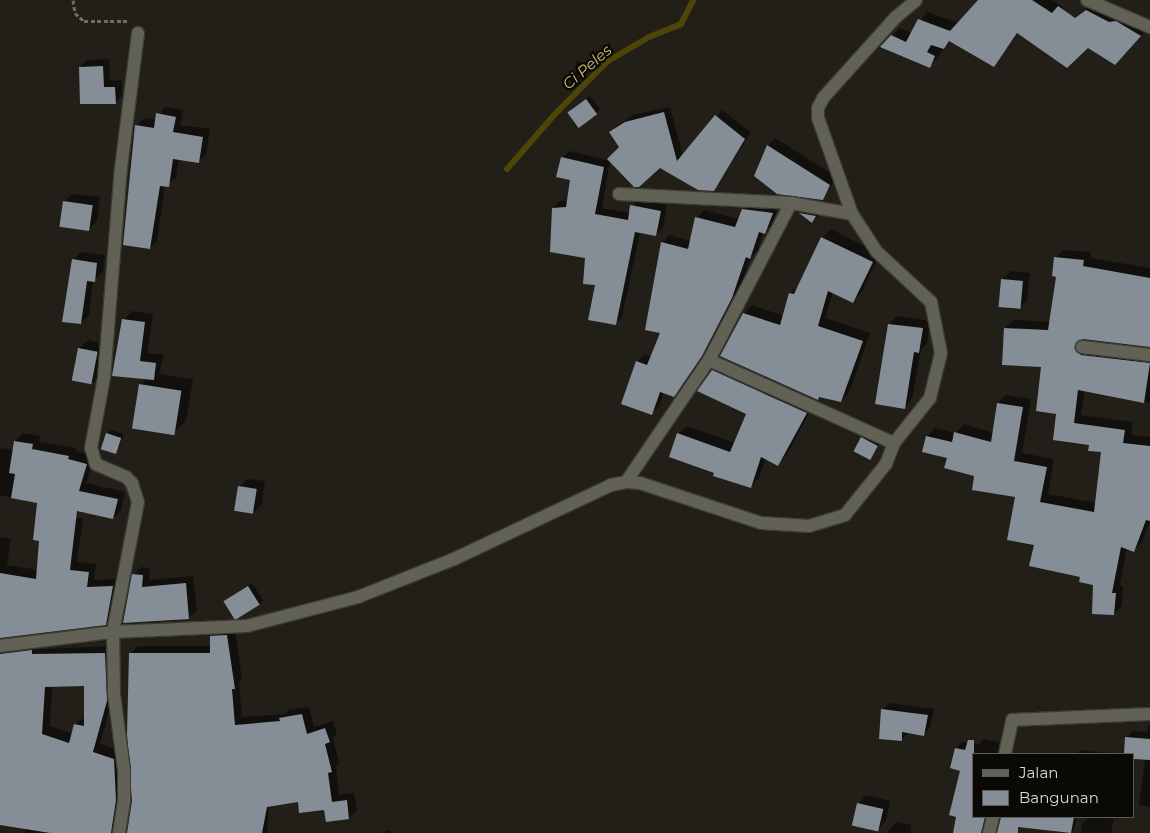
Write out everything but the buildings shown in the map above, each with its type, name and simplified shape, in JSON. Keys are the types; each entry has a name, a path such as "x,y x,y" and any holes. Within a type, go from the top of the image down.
{"street":[{"path":"0,646 113,632 247,626 358,597 454,559 611,485 626,482 640,483 761,524 809,526 845,515 886,464 894,443 930,398 941,353 931,302 877,252 852,214 818,118 818,108 823,98 896,17 916,0"},
{"path":"1087,0 1150,27"},
{"path":"119,833 124,801 124,770 114,694 113,632 138,502 132,483 126,477 96,464 91,448 104,378 121,168 138,33"},
{"path":"619,194 791,203 852,214"},
{"path":"626,482 709,360 791,203"},
{"path":"1082,347 1150,355"},
{"path":"709,360 894,443"},
{"path":"1005,753 1012,720 1150,714"},
{"path":"989,833 993,818"}],"path":[{"path":"73,0 75,12 84,21 132,21 138,33"}],"waterway":[{"name":"Ci Peles","path":"507,169 555,114 608,61 649,37 681,24 693,0"}]}
